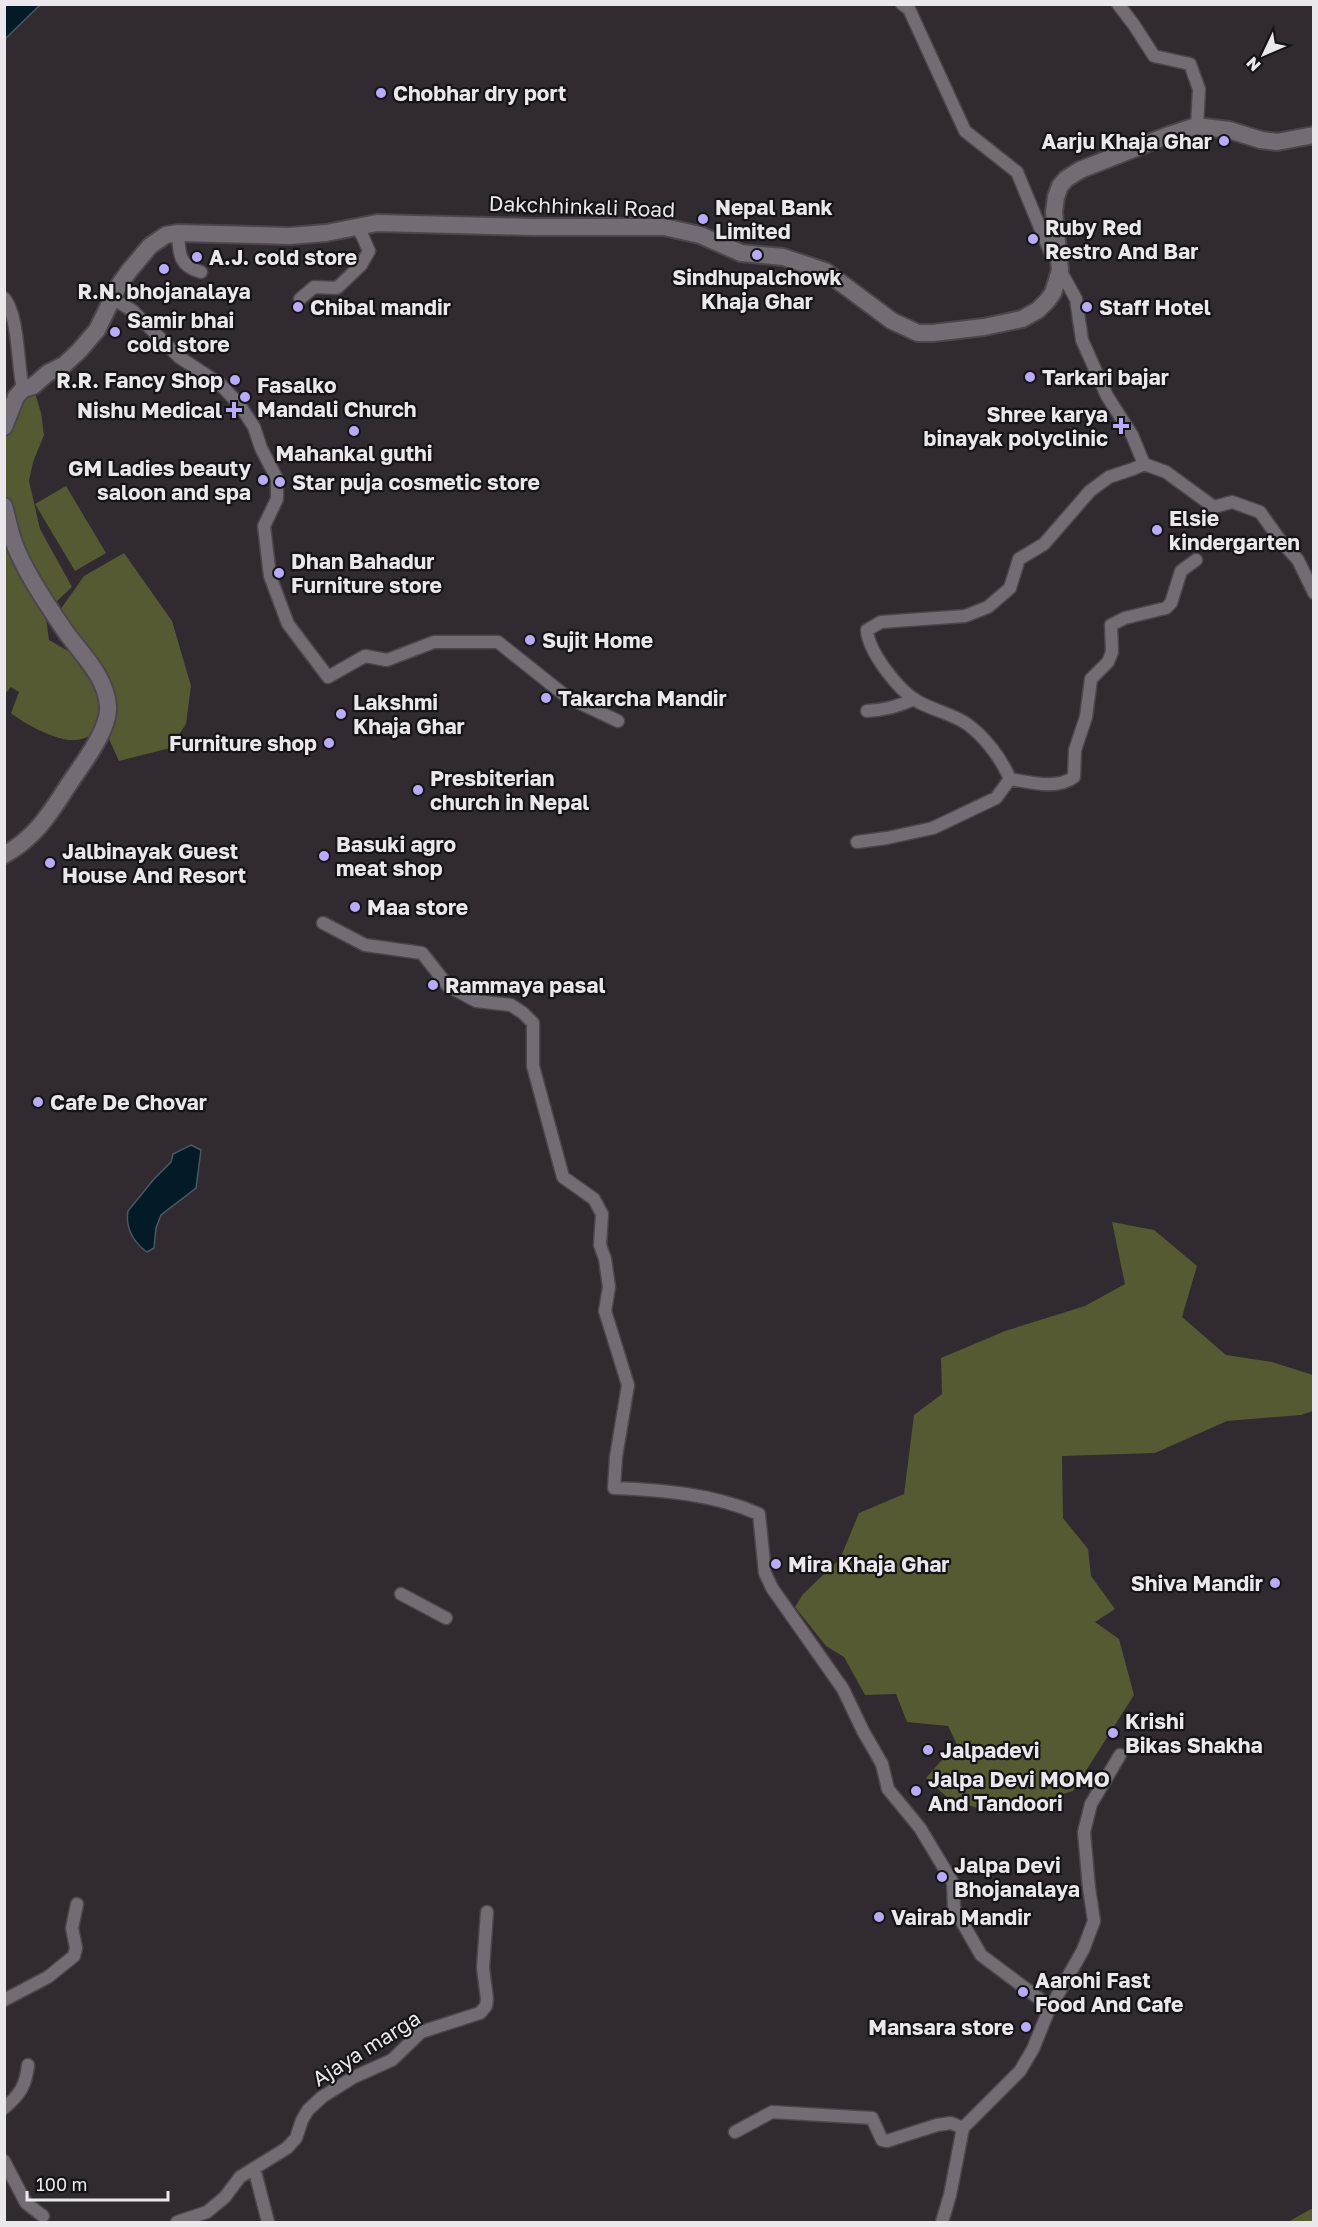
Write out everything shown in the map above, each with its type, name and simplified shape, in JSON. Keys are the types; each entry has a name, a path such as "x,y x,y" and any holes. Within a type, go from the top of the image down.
{"main road":[{"name":"Dakchhinkali Road","path":"178,233 290,236 326,233 377,224 664,227 700,235 741,253 783,257 825,271 892,321 918,333 984,327 1022,319 1038,310 1053,293 1059,263 1054,212 1060,186 1080,170 1169,135 1197,127 1229,130 1261,140 1277,142 1314,135"},
{"path":"4,427 16,397 23,389 33,386 48,373 64,364 97,330 119,285 150,246 166,235 178,233"},
{"path":"4,506 12,538 34,582 63,629 102,682 109,706 107,719 98,739 40,827 21,846 4,855"}],"street":[{"path":"902,4 909,9 965,131 1017,172 1051,254 1059,263 1076,299 1082,340 1107,396 1132,435 1144,464"},
{"path":"1118,4 1154,56 1190,64 1199,89 1197,127"},
{"path":"300,299 314,287 337,288 365,261 369,251 356,227"},
{"path":"178,233 183,262 188,268 201,272"},
{"path":"4,298 13,312 23,389"},
{"path":"112,298 133,311 179,357 220,384 239,404 254,428 261,448 277,479 277,499 264,526 270,576 288,624 328,677 365,656 387,660 434,642 498,642 567,697 618,721"},
{"path":"1010,779 991,747 967,724 914,699 875,655 867,630 881,622 965,616 988,607 1010,588 1019,560 1044,544 1090,491 1109,477 1144,464 1166,472 1214,507 1232,502 1260,512 1298,560 1314,593"},
{"path":"1010,779 1057,784 1074,777 1075,750 1086,717 1091,679 1108,662 1112,652 1111,625 1125,618 1166,608 1171,603 1181,572 1197,560"},
{"path":"867,711 885,710 914,699"},
{"path":"858,842 912,833 944,824 996,798 1010,779"},
{"path":"323,923 365,945 422,953 448,986 476,1001 511,1005 533,1023 533,1066 563,1177 594,1199 602,1214 600,1245 609,1287 605,1311 628,1385 616,1457 614,1488 653,1490 734,1503 759,1514 765,1573 772,1588 843,1689 862,1731 882,1764 888,1789 920,1828 953,1883 954,1908 960,1919 981,1955 1041,2000 1048,2012"},
{"path":"401,1594 446,1618"},
{"path":"942,2223 963,2128 1020,2071 1033,2049 1048,2012 1083,1950 1094,1921 1084,1832 1091,1804 1120,1755"},
{"path":"4,2000 54,1973 74,1956 76,1948 72,1928 77,1904"},
{"name":"Ajaya marga","path":"177,2223 207,2212 217,2205 240,2177 287,2148 296,2138 308,2110 322,2097 354,2078 392,2060 421,2032 480,2013 486,2006 487,1999 483,1968 487,1912"},
{"path":"4,2109 22,2091 27,2080 28,2065"},
{"path":"735,2132 772,2112 872,2118 882,2140 887,2141 937,2125 951,2123 963,2128"},
{"path":"4,2161 26,2203 43,2216"},
{"path":"254,2168 268,2223"}],"green space":[{"path":"28,386 35,393 44,435 33,462 29,481 40,529 72,587 56,602 36,573 5,502 5,422"},
{"path":"66,486 106,553 75,571 35,504"},
{"path":"4,539 21,578 46,618 49,640 70,652 95,688 102,713 94,734 83,739 69,740 51,735 11,713 19,692 11,687 5,694"},
{"path":"124,553 172,621 191,686 186,724 170,748 119,761 109,739 118,710 102,667 58,613 84,576"},
{"path":"1112,1222 1154,1230 1197,1266 1182,1317 1226,1355 1272,1362 1313,1375 1313,1411 1301,1415 1227,1421 1155,1453 1062,1456 1063,1518 1088,1549 1091,1576 1115,1609 1095,1622 1119,1639 1134,1695 1073,1791 999,1814 950,1800 926,1778 941,1761 960,1751 948,1726 907,1722 896,1694 865,1695 844,1657 826,1646 795,1607 803,1594 840,1559 859,1513 904,1494 914,1415 942,1394 941,1358 1005,1331 1085,1306 1125,1284"},
{"path":"1313,2209 1313,2222 1288,2222"}],"water":[{"path":"5,4 40,4 40,5 5,39"},
{"path":"191,1145 201,1150 196,1188 161,1215 156,1228 154,1248 147,1252 138,1244 129,1229 128,1211 171,1162 173,1154"}],"place":[{"name":"Chobhar dry port","path":"381,93"},
{"name":"Aarju Khaja Ghar","path":"1224,141"},
{"name":"Nepal Bank Limited","path":"703,219"},
{"name":"Ruby Red Restro And Bar","path":"1033,239"},
{"name":"Sindhupalchowk Khaja Ghar","path":"757,255"},
{"name":"A.J. cold store","path":"197,257"},
{"name":"R.N. bhojanalaya","path":"164,269"},
{"name":"Chibal mandir","path":"298,307"},
{"name":"Staff Hotel","path":"1087,307"},
{"name":"Samir bhai cold store","path":"115,332"},
{"name":"Tarkari bajar","path":"1030,377"},
{"name":"R.R. Fancy Shop","path":"235,380"},
{"name":"Fasalko Mandali Church","path":"245,397"},
{"name":"Nishu Medical","path":"234,410"},
{"name":"Shree karya binayak polyclinic","path":"1121,426"},
{"name":"Mahankal guthi","path":"354,431"},
{"name":"GM Ladies beauty saloon and spa","path":"263,480"},
{"name":"Star puja cosmetic store","path":"280,482"},
{"name":"Elsie kindergarten","path":"1157,530"},
{"name":"Dhan Bahadur Furniture store","path":"279,573"},
{"name":"Sujit Home","path":"530,640"},
{"name":"Takarcha Mandir","path":"546,698"},
{"name":"Lakshmi Khaja Ghar","path":"341,714"},
{"name":"Furniture shop","path":"329,743"},
{"name":"Presbiterian church in Nepal","path":"418,790"},
{"name":"Basuki agro meat shop","path":"324,856"},
{"name":"Jalbinayak Guest House And Resort","path":"50,863"},
{"name":"Maa store","path":"355,907"},
{"name":"Rammaya pasal","path":"433,985"},
{"name":"Cafe De Chovar","path":"38,1102"},
{"name":"Mira Khaja Ghar","path":"776,1564"},
{"name":"Shiva Mandir","path":"1275,1583"},
{"name":"Krishi Bikas Shakha","path":"1113,1733"},
{"name":"Jalpadevi","path":"928,1750"},
{"name":"Jalpa Devi MOMO And Tandoori","path":"916,1791"},
{"name":"Jalpa Devi Bhojanalaya","path":"942,1877"},
{"name":"Vairab Mandir","path":"879,1917"},
{"name":"Aarohi Fast Food And Cafe","path":"1023,1992"},
{"name":"Mansara store","path":"1026,2027"}]}
